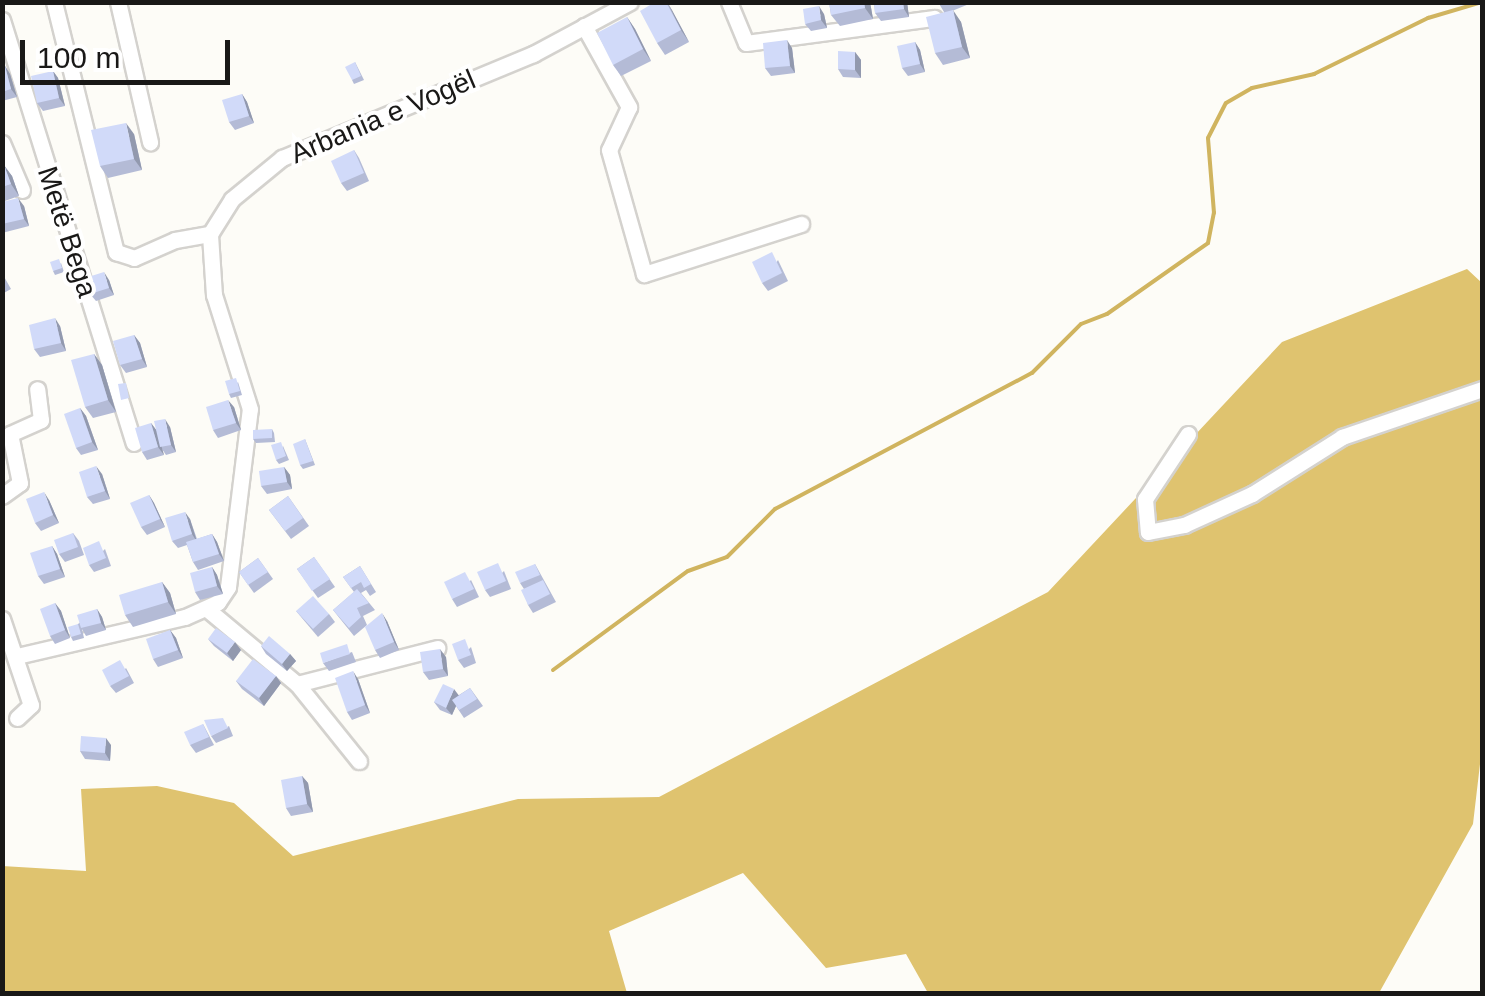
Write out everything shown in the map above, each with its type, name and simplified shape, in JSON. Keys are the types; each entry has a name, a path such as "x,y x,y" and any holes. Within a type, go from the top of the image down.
{"street":[{"path":"17,656 206,610 228,587 250,410 214,295 210,234 134,258 116,252 54,2"},
{"path":"118,2 150,142"},
{"name":"Arbania e Vogël","path":"210,234 232,199 282,158 534,54 630,2"},
{"path":"729,2 746,43 934,18"},
{"name":"Metë Bega","path":"2,20 134,444"},
{"path":"584,26 629,107 609,150 644,274 801,224"},
{"path":"2,143 22,190"},
{"path":"2,496 20,482 10,434 41,420 37,389"},
{"path":"1188,434 1145,499 1148,532 1184,525 1252,494 1342,436 1461,391 1482,389"},
{"path":"206,610 297,684 358,762"},
{"path":"2,619 31,705 17,718"},
{"path":"297,684 437,648"}],"shaded area":[{"path":"1467,269 1482,283 1482,747 1473,824 1379,993 928,993 906,954 826,968 743,873 609,931 627,993 3,993 2,866 86,871 81,789 157,786 234,803 293,856 518,799 659,797 1048,592 1282,342"}],"building":[{"path":"655,2 666,2 681,30 657,43 640,11"},
{"path":"829,2 864,2 865,8 831,15"},
{"path":"874,2 903,2 904,9 875,13"},
{"path":"819,6 821,20 805,24 803,9"},
{"path":"953,10 962,47 935,53 926,17"},
{"path":"627,17 643,49 613,65 597,33"},
{"path":"787,40 790,66 765,68 763,43"},
{"path":"915,42 920,64 902,68 897,46"},
{"path":"838,51 855,52 855,70 838,69"},
{"path":"355,62 361,76 352,80 345,67"},
{"path":"5,66 11,89 2,92 2,67"},
{"path":"53,71 59,98 37,103 31,76"},
{"path":"242,94 249,116 229,122 222,100"},
{"path":"126,123 134,159 100,166 91,130"},
{"path":"354,150 364,173 341,183 331,161"},
{"path":"2,165 11,184 2,187"},
{"path":"18,198 24,219 2,224 2,202"},
{"path":"772,252 782,273 762,283 752,262"},
{"path":"59,259 62,268 53,271 50,262"},
{"path":"104,272 109,288 90,294 85,278"},
{"path":"55,318 61,343 34,349 29,325"},
{"path":"134,335 142,359 120,365 113,341"},
{"path":"94,354 108,400 85,407 71,360"},
{"path":"236,378 240,391 229,394 225,381"},
{"path":"126,383 129,398 121,400 118,384"},
{"path":"228,400 236,423 213,430 206,407"},
{"path":"80,408 92,442 76,448 64,414"},
{"path":"165,419 171,445 160,447 154,421"},
{"path":"151,423 158,447 142,452 135,428"},
{"path":"272,429 272,438 253,439 253,430"},
{"path":"305,439 313,461 300,465 293,444"},
{"path":"281,442 286,456 276,460 271,445"},
{"path":"96,466 105,491 87,497 79,472"},
{"path":"284,467 287,482 261,486 259,471"},
{"path":"44,492 53,515 35,523 26,499"},
{"path":"149,495 160,519 141,527 130,503"},
{"path":"288,496 303,518 285,531 269,510"},
{"path":"185,512 192,534 172,541 165,518"},
{"path":"73,533 78,547 59,554 54,540"},
{"path":"212,534 219,554 193,562 186,542"},
{"path":"99,541 106,558 89,565 83,548"},
{"path":"52,546 60,569 38,576 30,553"},
{"path":"314,557 330,579 312,591 297,569"},
{"path":"258,558 268,572 248,585 239,572"},
{"path":"498,563 506,581 485,590 477,572"},
{"path":"535,564 540,575 520,583 515,572"},
{"path":"360,566 371,584 364,588 361,582 351,588 343,577"},
{"path":"212,567 217,586 195,592 190,573"},
{"path":"465,572 474,589 452,599 444,582"},
{"path":"543,580 550,594 528,605 521,590"},
{"path":"162,582 168,602 125,615 119,595"},
{"path":"357,589 369,603 357,608 361,617 349,628 333,610"},
{"path":"313,596 329,614 313,629 296,611"},
{"path":"55,603 65,630 50,636 40,609"},
{"path":"97,609 101,623 81,628 77,615"},
{"path":"382,613 394,642 375,650 365,627"},
{"path":"78,624 81,634 71,637 68,627"},
{"path":"216,628 235,642 227,653 208,639"},
{"path":"170,630 178,650 153,659 146,639"},
{"path":"269,636 290,654 282,664 261,646"},
{"path":"465,639 471,655 458,660 452,644"},
{"path":"347,644 350,654 323,663 320,653"},
{"path":"440,649 443,669 423,672 420,652"},
{"path":"253,659 276,676 259,698 236,681"},
{"path":"120,660 129,676 110,686 102,670"},
{"path":"353,671 365,705 347,712 335,678"},
{"path":"443,684 454,689 446,708 434,702"},
{"path":"470,688 477,699 459,710 452,700"},
{"path":"223,718 228,728 211,736 204,720"},
{"path":"203,724 209,737 190,745 184,732"},
{"path":"81,736 106,738 105,753 80,751"},
{"path":"302,776 307,804 286,808 281,780"}],"waterway":[{"path":"553,670 688,571 727,557 775,509 1032,373 1081,324 1107,314 1208,243 1214,213 1208,138 1226,103 1252,88 1314,74 1428,18 1482,2"}]}
